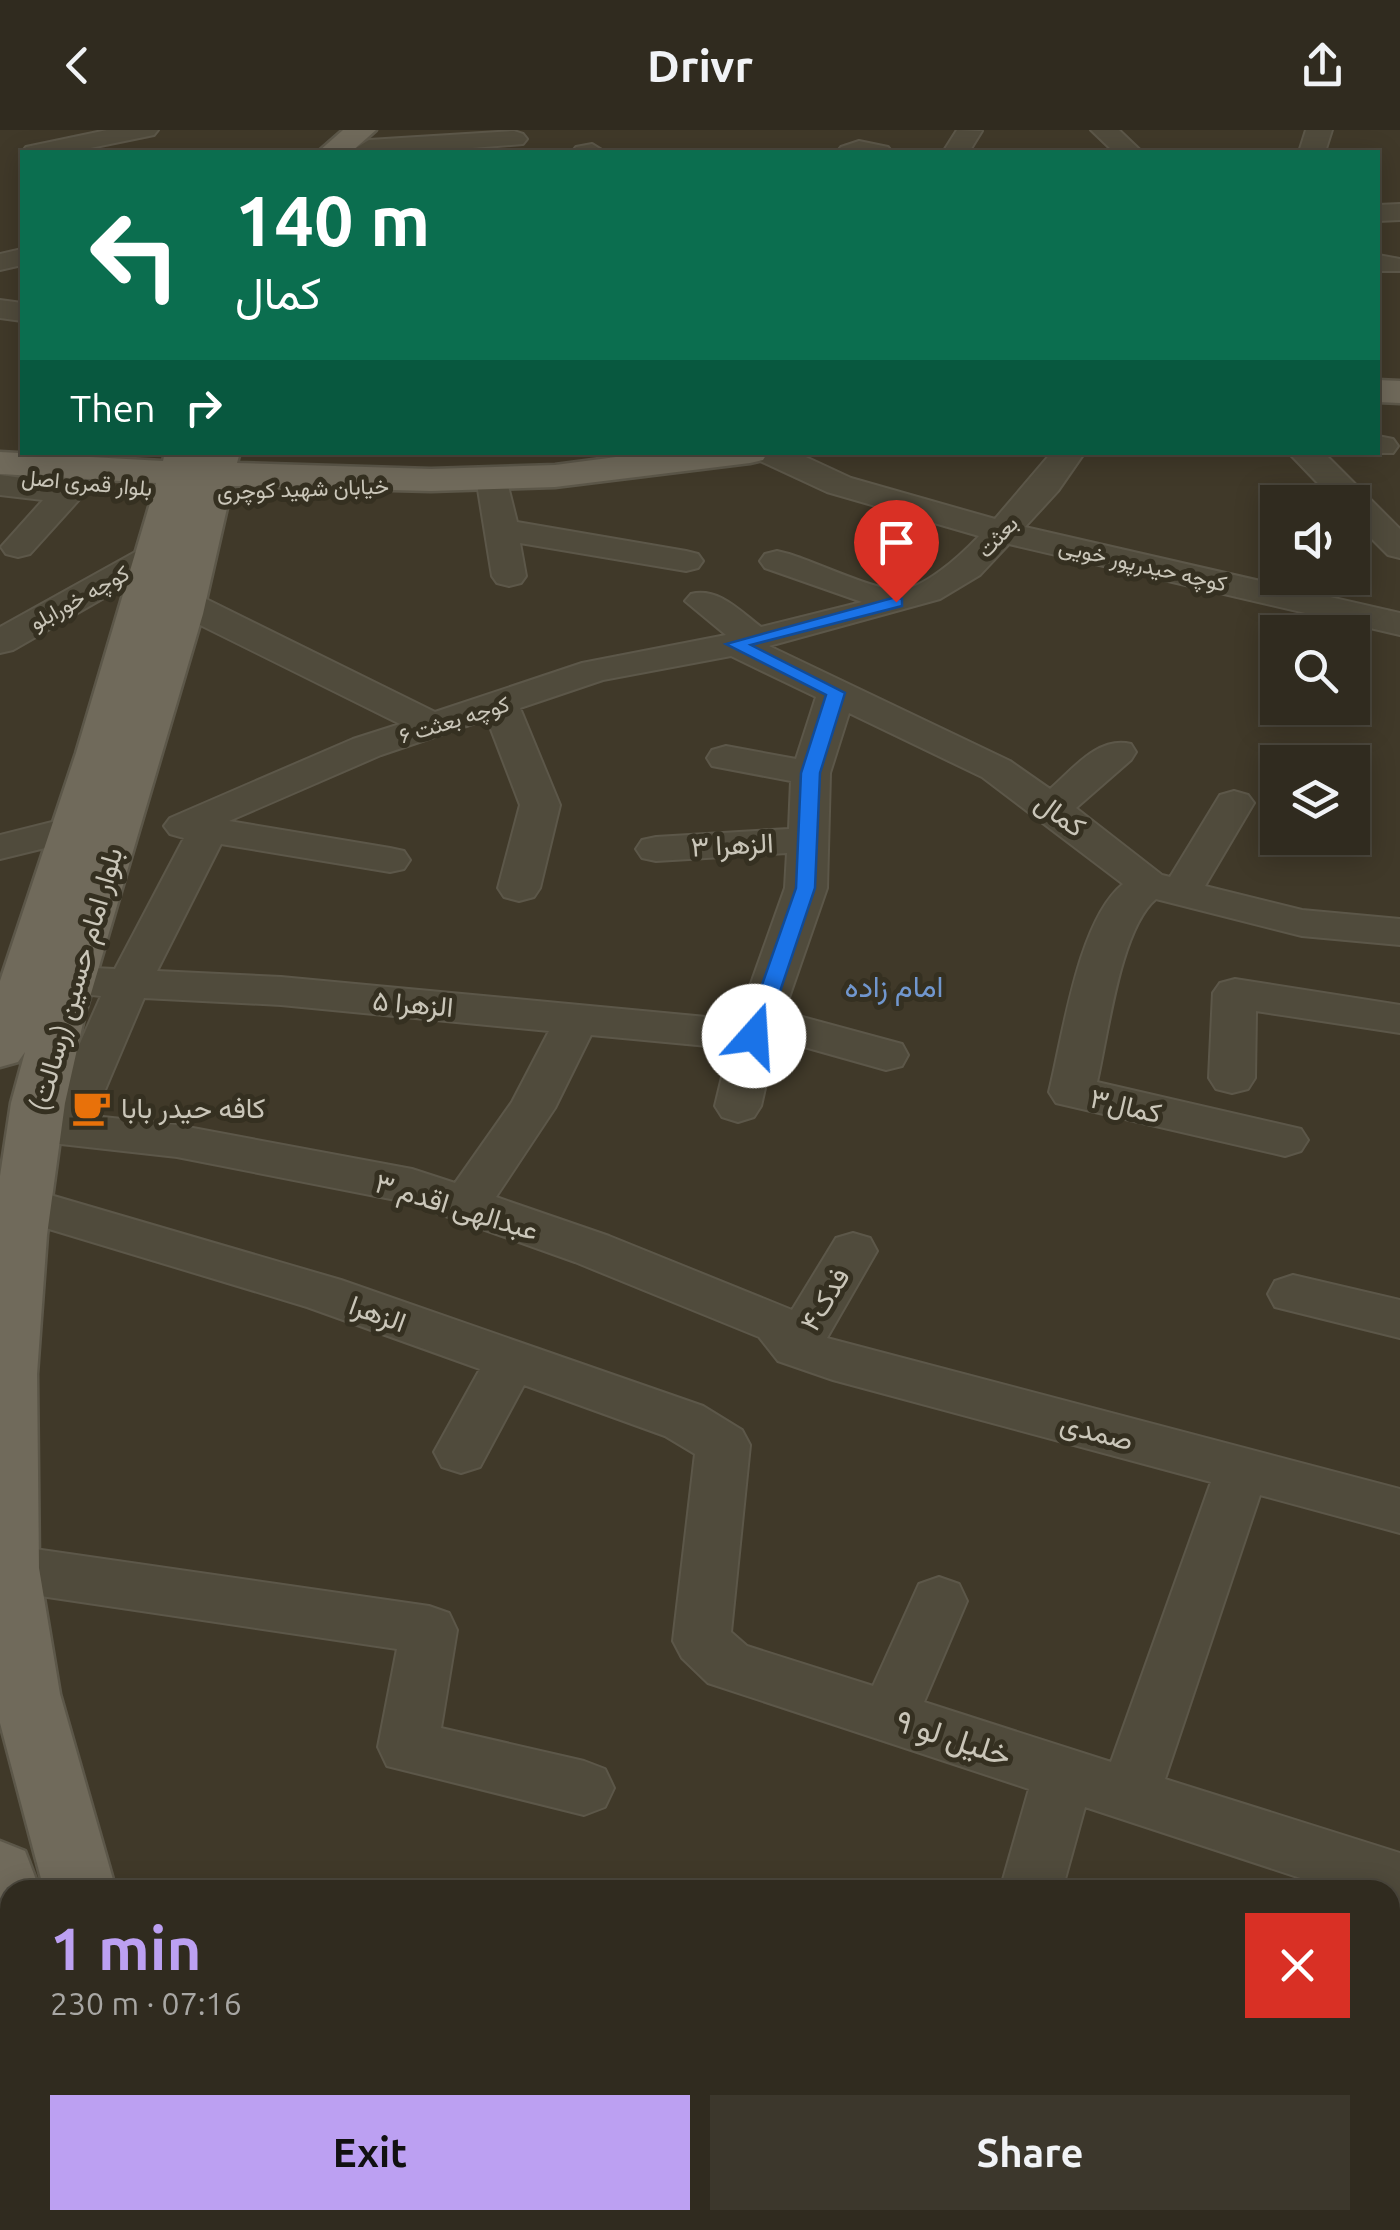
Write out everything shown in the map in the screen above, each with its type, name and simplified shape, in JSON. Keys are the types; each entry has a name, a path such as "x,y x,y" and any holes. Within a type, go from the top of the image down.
{"main road":[{"path":"342,150 371,143"},
{"path":"268,455 325,483"},
{"name":"خیابان شهید کوچری","path":"189,501 325,483 387,487 431,480 555,476 719,455"},
{"path":"0,460 34,465 92,490 189,501 325,483"},
{"name":"بلوار قمری اصل","path":"0,460 189,501"},
{"name":"بلوار قمری اصل","path":"0,474 34,465 189,501"},
{"name":"بلوار امام حسین (رسالت)","path":"77,1880 26,1694 7,1568 8,1374 24,1204 50,1126 70,980 185,602 189,501"},
{"name":"بلوار امام حسین (رسالت)","path":"0,1050 189,501"}],"street":[{"path":"51,150 145,130"},
{"path":"1104,130 1127,150"},
{"path":"371,143 514,139"},
{"path":"857,150 891,149"},
{"name":"کوچه حیدرپور خویی","path":"774,455 840,485 1002,532 1400,624"},
{"name":"بعثت","path":"745,641 928,592 968,568 1066,455"},
{"path":"1315,455 1400,548"},
{"path":"492,477 510,576"},
{"path":"0,486 68,493 18,547"},
{"name":"کوچه خورابلو","path":"0,642 189,501"},
{"path":"501,530 686,561"},
{"path":"777,561 896,602"},
{"name":"کمال","path":"703,601 745,641 836,693 996,769 1164,888 1302,923 1400,932"},
{"path":"185,602 432,725"},
{"name":"کوچه بعثت ۶","path":"196,828 367,747 595,671 745,641"},
{"path":"738,1106 757,1028 806,888 811,773 836,693"},
{"path":"500,704 540,805 519,888"},
{"path":"1052,808 1118,752"},
{"path":"726,758 811,773"},
{"path":"1164,888 1234,803"},
{"path":"0,847 76,828"},
{"path":"50,1126 129,983 196,828 390,860"},
{"name":"الزهرا ۳","path":"656,849 808,840"},
{"name":"کمال۳","path":"1164,888 1126,903 1106,952 1072,1092 1284,1140"},
{"name":"الزهرا ۵","path":"70,980 281,991 577,1019 757,1028 886,1055"},
{"path":"1232,1078 1236,993 1400,1019"},
{"path":"465,1204 532,1108 577,1019"},
{"name":"عبدالهی اقدم ۳","path":"50,1126 197,1144 412,1186 592,1249 778,1324 796,1347"},
{"name":"الزهرا","path":"24,1204 322,1293 684,1422 723,1445"},
{"name":"فدک۴","path":"796,1347 852,1251"},
{"path":"1293,1294 1400,1319"},
{"name":"صمدی","path":"796,1347 851,1366 1400,1511"},
{"path":"461,1452 511,1360"},
{"name":"خلیل لو ۹","path":"723,1445 702,1641 728,1665 1394,1880"},
{"path":"1130,1794 1242,1469"},
{"path":"7,1568 429,1630 408,1747 584,1788"},
{"path":"889,1716 939,1602"},
{"path":"1034,1880 1064,1773"}],"place":[{"name":"کافه حیدر بابا","path":"91,1107"}],"district":[{"name":"امام زاده","path":"894,986"}],"route":[{"path":"754,1036 806,888 811,773 836,693 735,644 896,602"}]}
